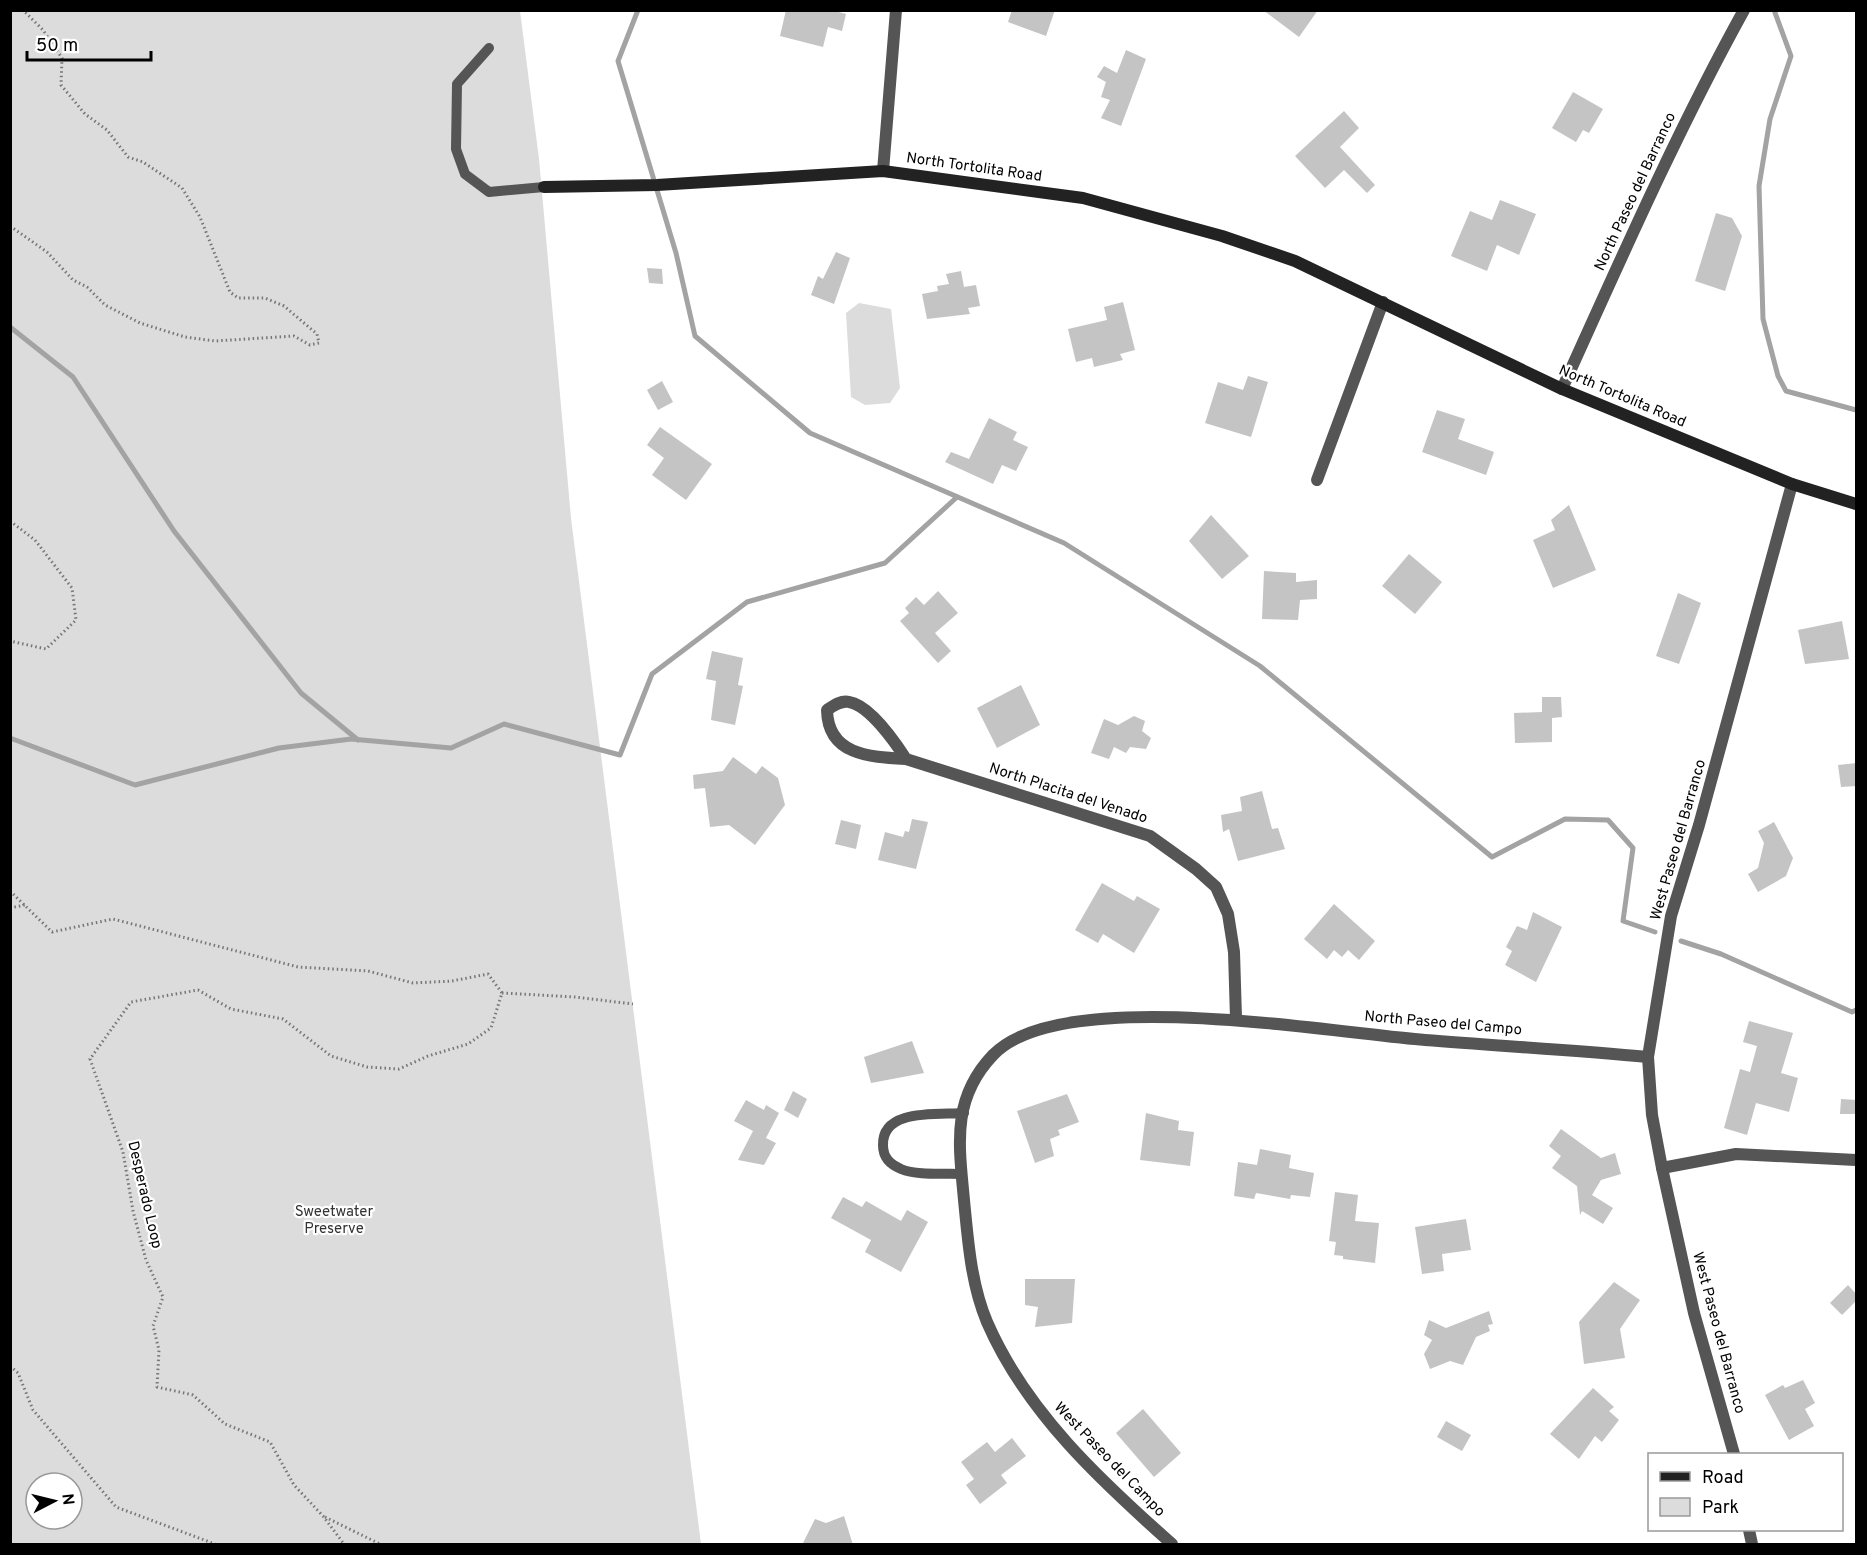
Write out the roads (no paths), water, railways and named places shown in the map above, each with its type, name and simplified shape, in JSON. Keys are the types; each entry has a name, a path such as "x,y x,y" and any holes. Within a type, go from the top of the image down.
{"street":[{"path":"883,171 896,10"},
{"name":"North Paseo del Barranco","path":"1562,389 1663,167 1710,71 1744,10"},
{"name":"North Tortolita Road","path":"544,187 657,184 883,171 1083,198 1222,236 1295,261 1562,389 1792,484 1857,504"},
{"path":"1317,480 1383,302"},
{"name":"West Paseo del Barranco","path":"1733,1453 1694,1313 1662,1168 1652,1115 1648,1057 1671,916 1792,484"},
{"name":"North Placita del Venado","path":"906,759 893,739 866,711 849,701 836,704 827,710 827,724 833,737 844,748 884,758 906,759 1150,836 1196,869 1216,887 1228,914 1234,952 1236,1018"},
{"name":"North Paseo del Campo","path":"1236,1018 1422,1040 1548,1047 1648,1057"},
{"name":"West Paseo del Campo","path":"1172,1545 1049,1424 1011,1371 986,1320 972,1272 959,1144 967,1090 995,1052 1027,1034 1083,1019 1236,1018"},
{"path":"1662,1168 1736,1154 1857,1160"}],"lane":[{"path":"489,48 457,84 456,149 465,174 489,192 544,187"},
{"path":"962,1174 904,1170 888,1162 883,1152 883,1136 887,1126 904,1117 964,1113"}],"waterway":[{"path":"638,10 618,61 676,253 695,336 810,433 1064,543 1260,666 1492,857 1565,819 1608,820 1633,848 1623,921 1655,932"},
{"path":"1774,10 1791,56 1770,119 1759,186 1763,319 1778,376 1786,391 1856,410"},
{"path":"10,327 73,377 174,531 301,693 358,740"},
{"path":"10,738 135,785 279,748 351,739 451,748 504,724 620,755 652,674 747,602 885,563 957,497"},
{"path":"1681,941 1721,954 1852,1012 1856,1010"}],"park label":[{"name":"Sweetwater Preserve","path":"334,1220"}]}
